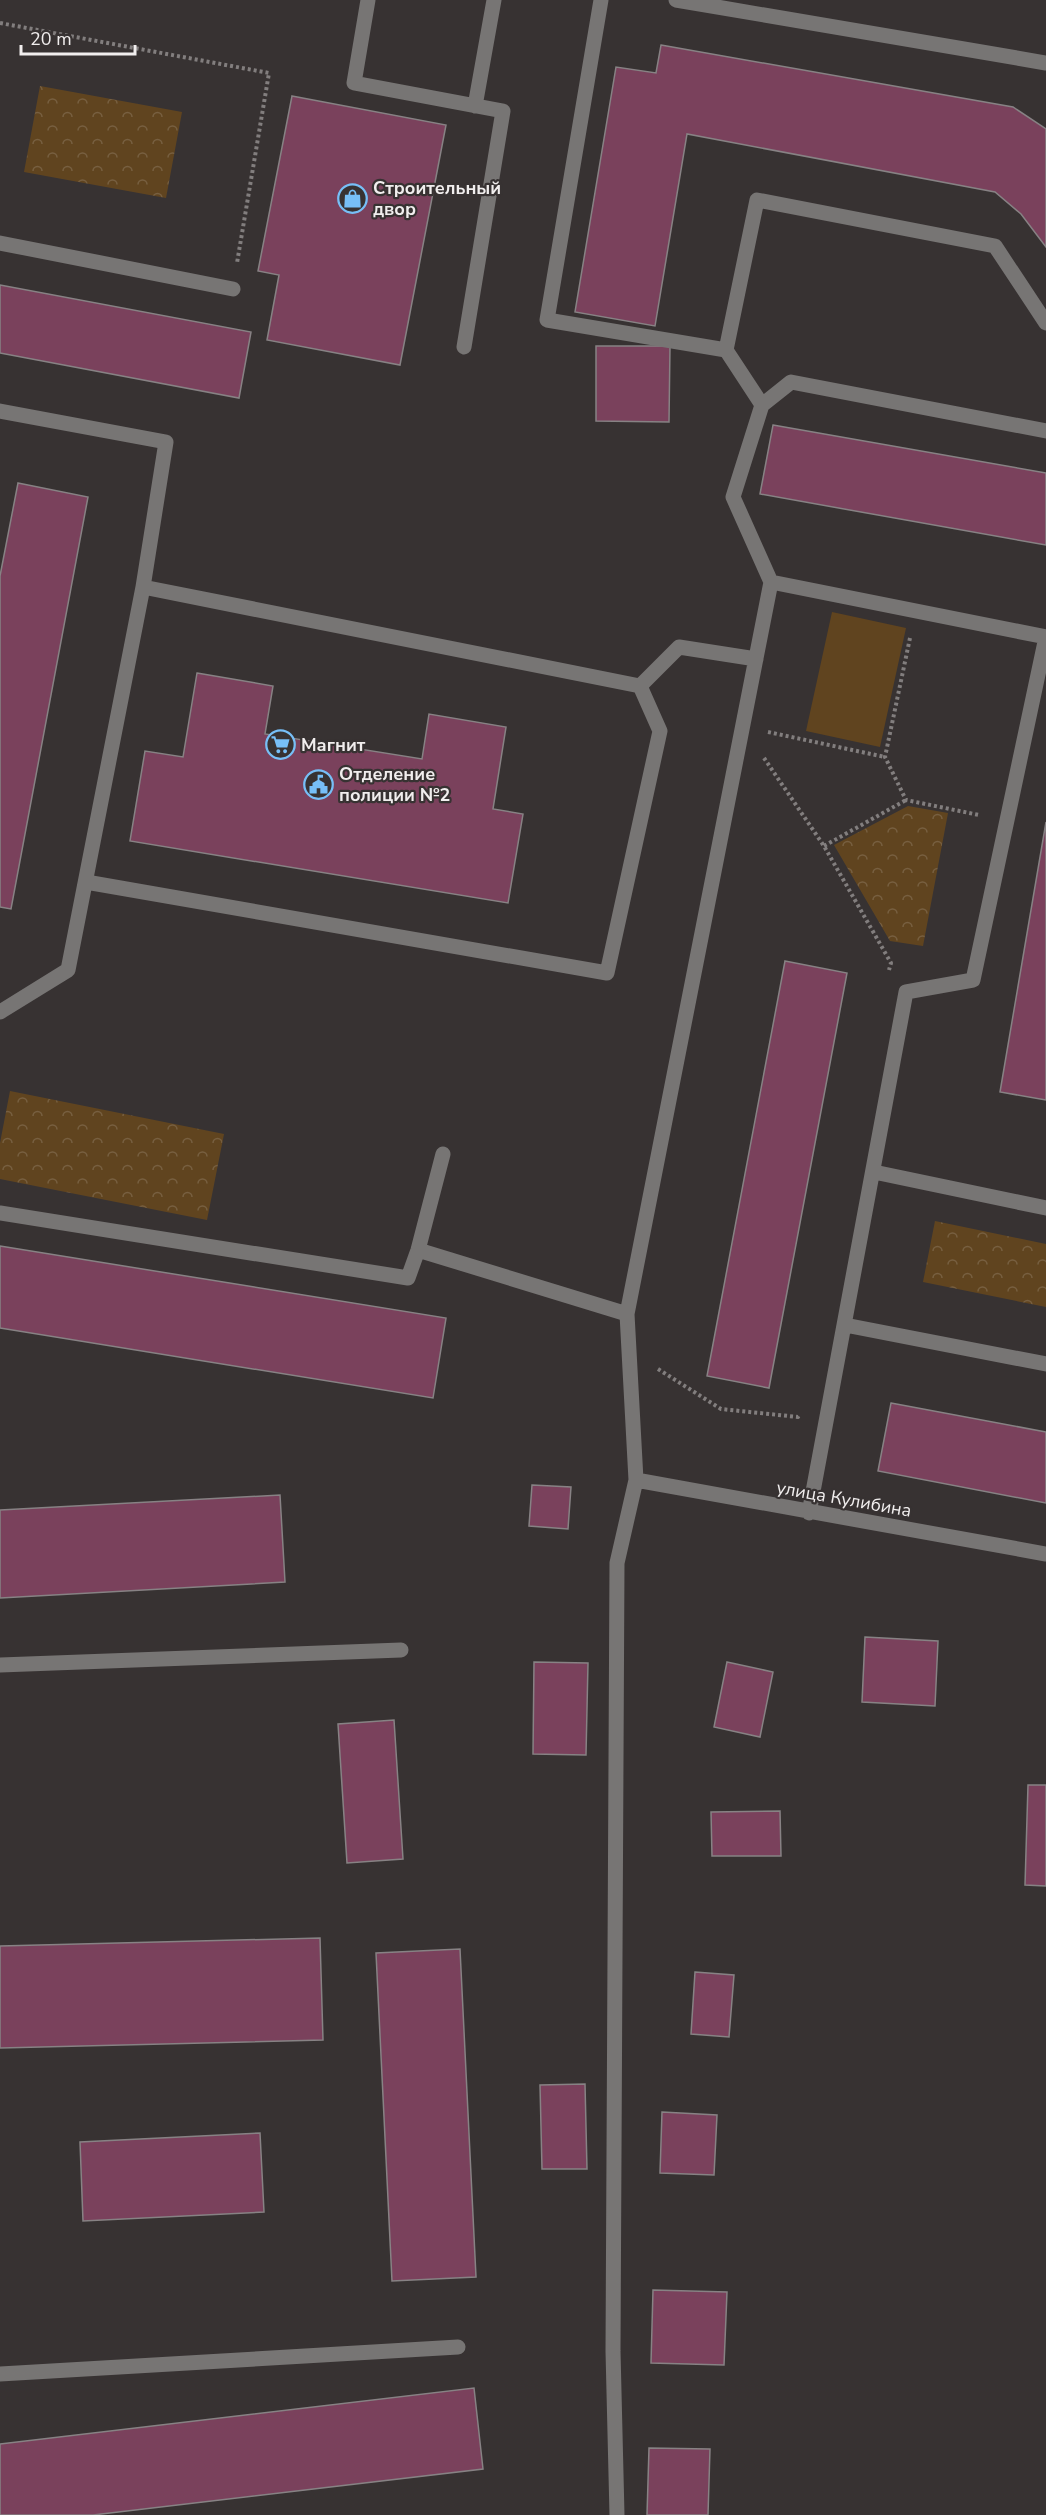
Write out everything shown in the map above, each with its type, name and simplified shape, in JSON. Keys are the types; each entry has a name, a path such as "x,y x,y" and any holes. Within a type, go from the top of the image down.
{"street":[{"path":"368,0 354,84 503,111 464,347"},
{"path":"475,106 494,0"},
{"path":"601,0 547,320 726,350"},
{"path":"676,0 1046,63"},
{"path":"762,405 726,350 757,200 994,246 1046,323"},
{"path":"0,243 233,289"},
{"path":"617,2515 613,2351 617,1563 636,1480 627,1314 771,582 733,497 762,405 790,382 1046,431"},
{"path":"0,411 166,442 143,587 68,970 0,1012"},
{"path":"771,582 1046,637 973,980 906,992 809,1513"},
{"path":"143,587 640,686"},
{"path":"640,686 679,647 756,658"},
{"path":"86,882 607,974 660,731 640,686"},
{"path":"0,1213 408,1278 444,1154"},
{"path":"874,1172 1046,1208"},
{"path":"418,1250 627,1314"},
{"path":"845,1325 1046,1364"},
{"name":"улица Кулибина","path":"636,1480 1046,1554"},
{"path":"0,1665 401,1650"},
{"path":"0,2374 458,2347"}],"path":[{"path":"0,23 269,73 233,289"},
{"path":"906,800 885,757 915,611"},
{"path":"742,727 885,757"},
{"path":"742,727 824,846 891,963 888,975"},
{"path":"824,846 906,800 1007,820"},
{"path":"628,1350 721,1409 798,1417 801,1405"}],"green space":[{"path":"40,86 182,112 166,198 24,172"},
{"path":"832,612 906,628 880,747 806,731"},
{"path":"908,806 948,813 923,946 890,941 834,845"},
{"path":"10,1091 224,1134 207,1220 0,1179 0,1143"},
{"path":"935,1221 1046,1244 1046,1307 923,1282"}],"building":[{"path":"661,45 1013,107 1046,129 1046,247 1021,214 995,192 687,134 655,326 575,312 616,67 656,73"},
{"name":"Строительный двор","path":"292,96 446,125 400,365 267,340 279,275 258,271"},
{"path":"0,285 251,332 239,398 0,353"},
{"path":"596,346 670,346 669,422 596,421"},
{"path":"773,425 1046,473 1046,545 760,494"},
{"path":"18,483 88,497 11,909 0,907 0,576"},
{"name":"Отделение полиции №2","path":"197,673 273,686 265,734 422,759 429,714 506,727 493,809 523,814 508,903 130,841 145,751 183,757"},
{"path":"1046,822 1046,1100 1000,1092"},
{"path":"785,961 847,973 769,1388 707,1376"},
{"path":"0,1246 446,1318 433,1398 0,1328"},
{"path":"891,1403 1046,1432 1046,1503 878,1471"},
{"path":"532,1485 571,1487 568,1529 529,1526"},
{"path":"280,1495 285,1582 0,1598 0,1510"},
{"path":"865,1637 938,1641 935,1706 862,1702"},
{"path":"534,1662 588,1663 586,1755 533,1754"},
{"path":"727,1662 773,1672 760,1737 714,1727"},
{"path":"394,1720 403,1859 347,1863 338,1724"},
{"path":"1028,1785 1046,1785 1046,1886 1025,1885"},
{"path":"780,1811 781,1856 712,1856 711,1812"},
{"path":"320,1938 323,2040 0,2048 0,1946"},
{"path":"460,1949 476,2277 392,2281 376,1953"},
{"path":"695,1972 734,1975 729,2037 691,2034"},
{"path":"585,2084 587,2169 542,2169 540,2085"},
{"path":"662,2112 717,2115 714,2175 660,2173"},
{"path":"260,2133 264,2212 83,2221 80,2142"},
{"path":"653,2290 727,2292 724,2365 651,2363"},
{"path":"474,2388 483,2469 93,2515 0,2515 0,2444"},
{"path":"649,2448 710,2449 708,2515 647,2515"}],"place":[{"name":"Строительный двор","path":"352,198"},
{"name":"Магнит","path":"280,745"},
{"name":"Отделение полиции №2","path":"318,784"}]}
